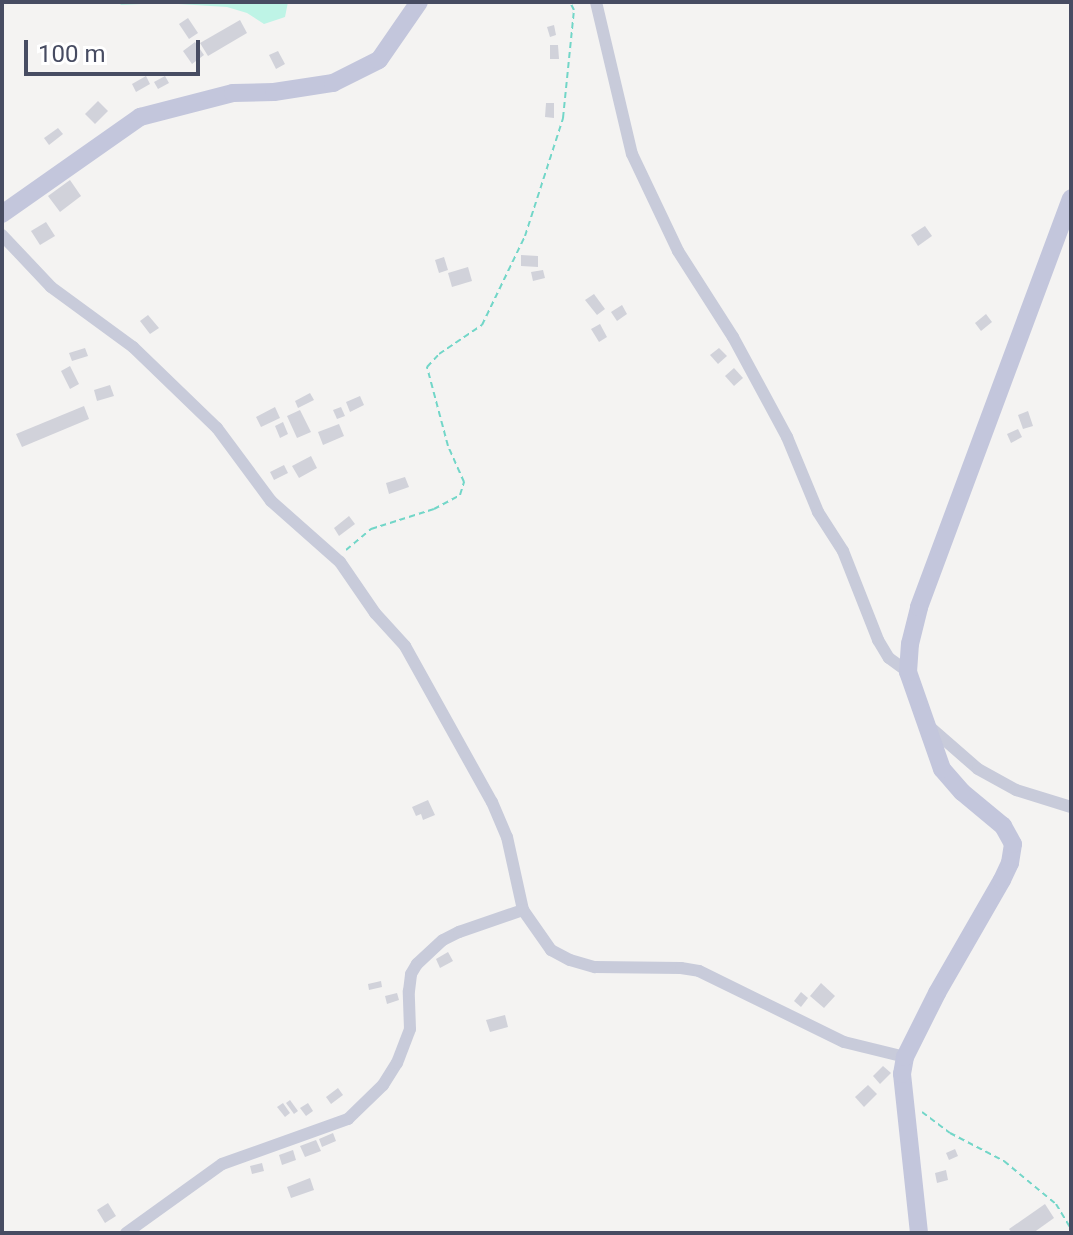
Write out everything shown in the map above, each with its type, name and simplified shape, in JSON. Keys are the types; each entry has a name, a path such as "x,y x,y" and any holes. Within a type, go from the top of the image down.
{"main road":[{"path":"2,214 140,117 233,93 274,92 333,83 379,60 419,2"},
{"path":"919,1233 902,1074 905,1057 937,993 1002,880 1010,863 1013,844 1003,826 962,792 942,769 908,672 919,607 1071,198"}],"street":[{"path":"596,2 632,154 678,251 733,337 787,437 818,512 843,551 878,640 889,658 908,672"},
{"path":"2,235 51,287 133,347 176,386 217,428 271,501 340,562 375,613 405,646 480,779 507,837 523,910 551,950 570,960 595,967 699,971 844,1042 905,1057"},
{"path":"926,723 978,769 1016,790 1071,807"},
{"path":"126,1233 222,1164 348,1119 383,1085 397,1063 410,1029 409,991 417,964 451,936 523,910"}],"path":[{"path":"340,562 347,549 371,529 434,509 460,495 464,482 448,446 427,367 439,354 482,325 525,236 563,118 574,10 570,2"},
{"path":"906,1099 950,1133 1004,1161 1056,1204 1071,1229"}],"green space":[{"path":"123,2 288,2 285,17 264,24 247,13 227,7 162,3 120,5"}],"building":[{"path":"188,18 198,33 189,39 179,24"},
{"path":"240,20 247,33 208,56 200,43"},
{"path":"554,25 556,35 550,37 547,27"},
{"path":"195,42 204,55 192,64 183,51"},
{"path":"550,45 558,45 559,59 550,59"},
{"path":"278,51 285,64 276,69 269,55"},
{"path":"146,76 150,84 136,92 132,84"},
{"path":"165,76 169,83 158,89 154,82"},
{"path":"98,101 108,111 95,124 85,114"},
{"path":"546,103 554,103 554,118 545,117"},
{"path":"58,128 63,134 49,145 44,138"},
{"path":"70,180 81,196 60,212 48,196"},
{"path":"46,222 55,236 40,245 31,231"},
{"path":"925,226 932,236 918,246 911,235"},
{"path":"521,255 538,256 538,267 521,266"},
{"path":"444,257 448,270 439,273 435,260"},
{"path":"468,267 472,281 452,287 448,273"},
{"path":"543,270 545,278 533,281 531,272"},
{"path":"594,294 605,309 597,315 585,300"},
{"path":"622,305 627,314 617,321 611,312"},
{"path":"986,314 992,322 981,331 975,323"},
{"path":"148,315 159,328 150,334 140,321"},
{"path":"600,324 607,337 599,342 591,329"},
{"path":"85,348 88,356 72,361 69,353"},
{"path":"719,348 727,356 718,364 710,355"},
{"path":"70,366 79,384 70,389 61,371"},
{"path":"734,368 743,378 734,386 725,376"},
{"path":"110,385 114,396 97,401 94,390"},
{"path":"310,393 314,400 298,408 295,401"},
{"path":"360,396 364,405 350,412 346,402"},
{"path":"84,406 89,419 22,447 16,434"},
{"path":"275,407 280,418 261,427 256,417"},
{"path":"341,407 345,416 337,419 333,410"},
{"path":"300,410 311,432 297,438 287,416"},
{"path":"1028,411 1033,426 1023,429 1018,415"},
{"path":"283,422 288,434 280,438 275,426"},
{"path":"339,424 344,436 323,445 318,432"},
{"path":"1018,429 1022,437 1011,443 1007,434"},
{"path":"311,456 317,468 299,478 292,466"},
{"path":"284,465 288,473 274,480 270,472"},
{"path":"405,477 409,487 389,494 386,483"},
{"path":"349,516 355,524 339,536 334,528"},
{"path":"428,800 435,815 423,820 421,814 416,816 412,807"},
{"path":"448,952 453,961 440,968 436,959"},
{"path":"381,981 382,987 369,990 368,984"},
{"path":"821,983 835,996 824,1008 810,996"},
{"path":"801,992 808,998 801,1007 794,1001"},
{"path":"397,993 399,1000 387,1004 385,996"},
{"path":"505,1015 508,1027 490,1032 486,1020"},
{"path":"883,1066 891,1073 880,1084 873,1076"},
{"path":"868,1085 877,1094 864,1107 855,1097"},
{"path":"338,1088 343,1095 331,1104 326,1097"},
{"path":"290,1100 298,1111 294,1114 286,1103"},
{"path":"283,1103 290,1113 285,1117 277,1107"},
{"path":"308,1103 313,1111 306,1116 300,1108"},
{"path":"333,1133 336,1141 322,1147 319,1139"},
{"path":"316,1140 321,1151 305,1157 300,1146"},
{"path":"955,1149 958,1156 949,1160 946,1153"},
{"path":"293,1150 296,1160 282,1165 279,1155"},
{"path":"262,1163 264,1171 252,1174 250,1166"},
{"path":"946,1170 948,1180 937,1183 935,1173"},
{"path":"310,1178 314,1190 291,1198 287,1187"},
{"path":"108,1203 116,1216 105,1223 97,1210"},
{"path":"1045,1204 1054,1218 1033,1233 1012,1233 1009,1229"}]}
